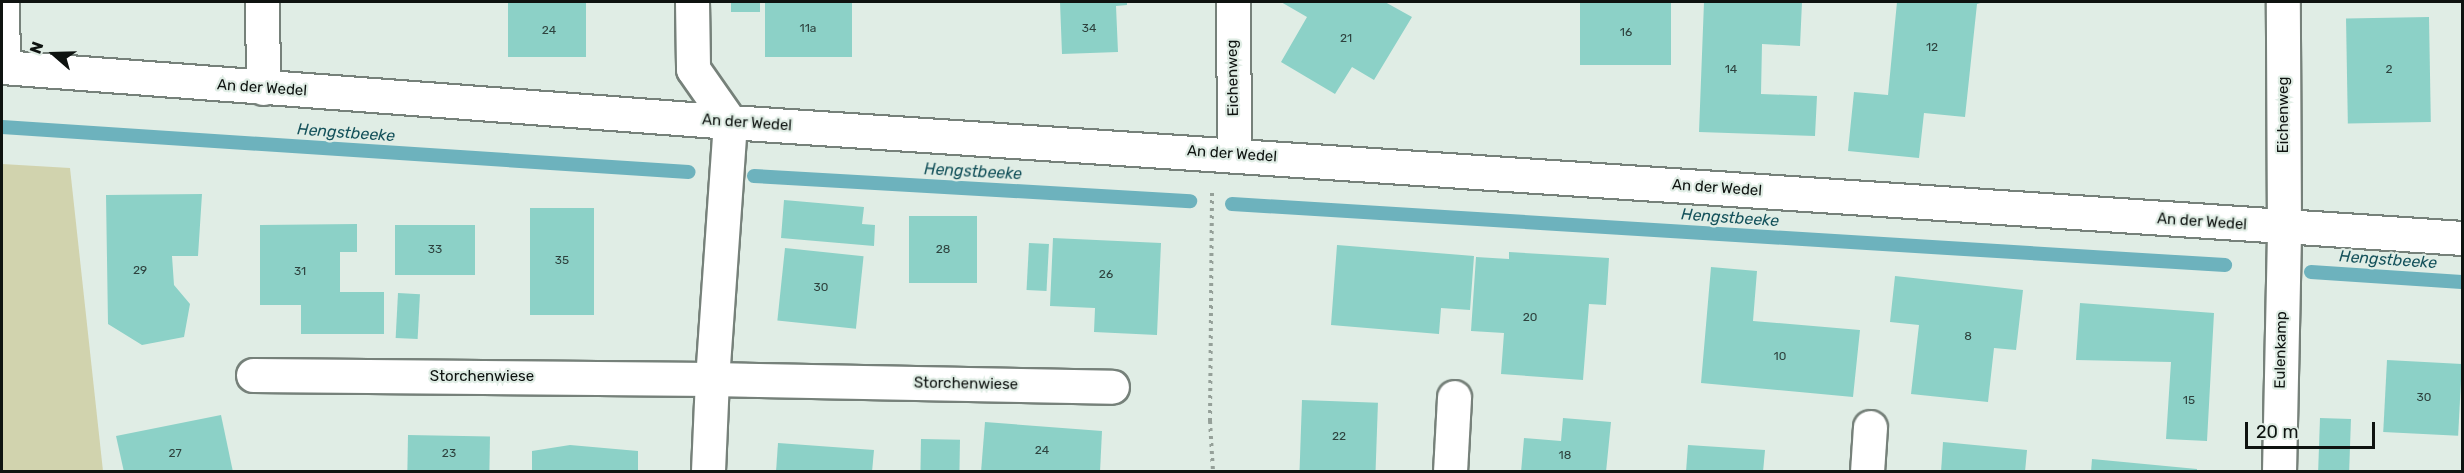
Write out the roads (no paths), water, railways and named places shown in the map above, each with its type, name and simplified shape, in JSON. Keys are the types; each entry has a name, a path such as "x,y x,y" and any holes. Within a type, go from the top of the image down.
{"street":[{"path":"2,67 3,2"},
{"path":"262,2 263,88"},
{"path":"692,2 693,69 730,122 708,471"},
{"name":"Eichenweg","path":"1233,2 1234,154"},
{"name":"Eichenweg","path":"2283,2 2284,228"},
{"name":"An der Wedel","path":"2,67 730,122 1234,154 2284,228 2463,238"},
{"name":"Eulenkamp","path":"2279,471 2284,228"},
{"name":"Storchenwiese","path":"253,375 712,379 1112,387"},
{"path":"1450,471 1454,397"},
{"path":"1867,471 1870,427"}],"waterway":[{"name":"Hengstbeeke","path":"2,127 689,172"},
{"name":"Hengstbeeke","path":"754,176 1190,201"},
{"name":"Hengstbeeke","path":"1232,204 2225,265"},
{"name":"Hengstbeeke","path":"2311,272 2462,282"}]}
